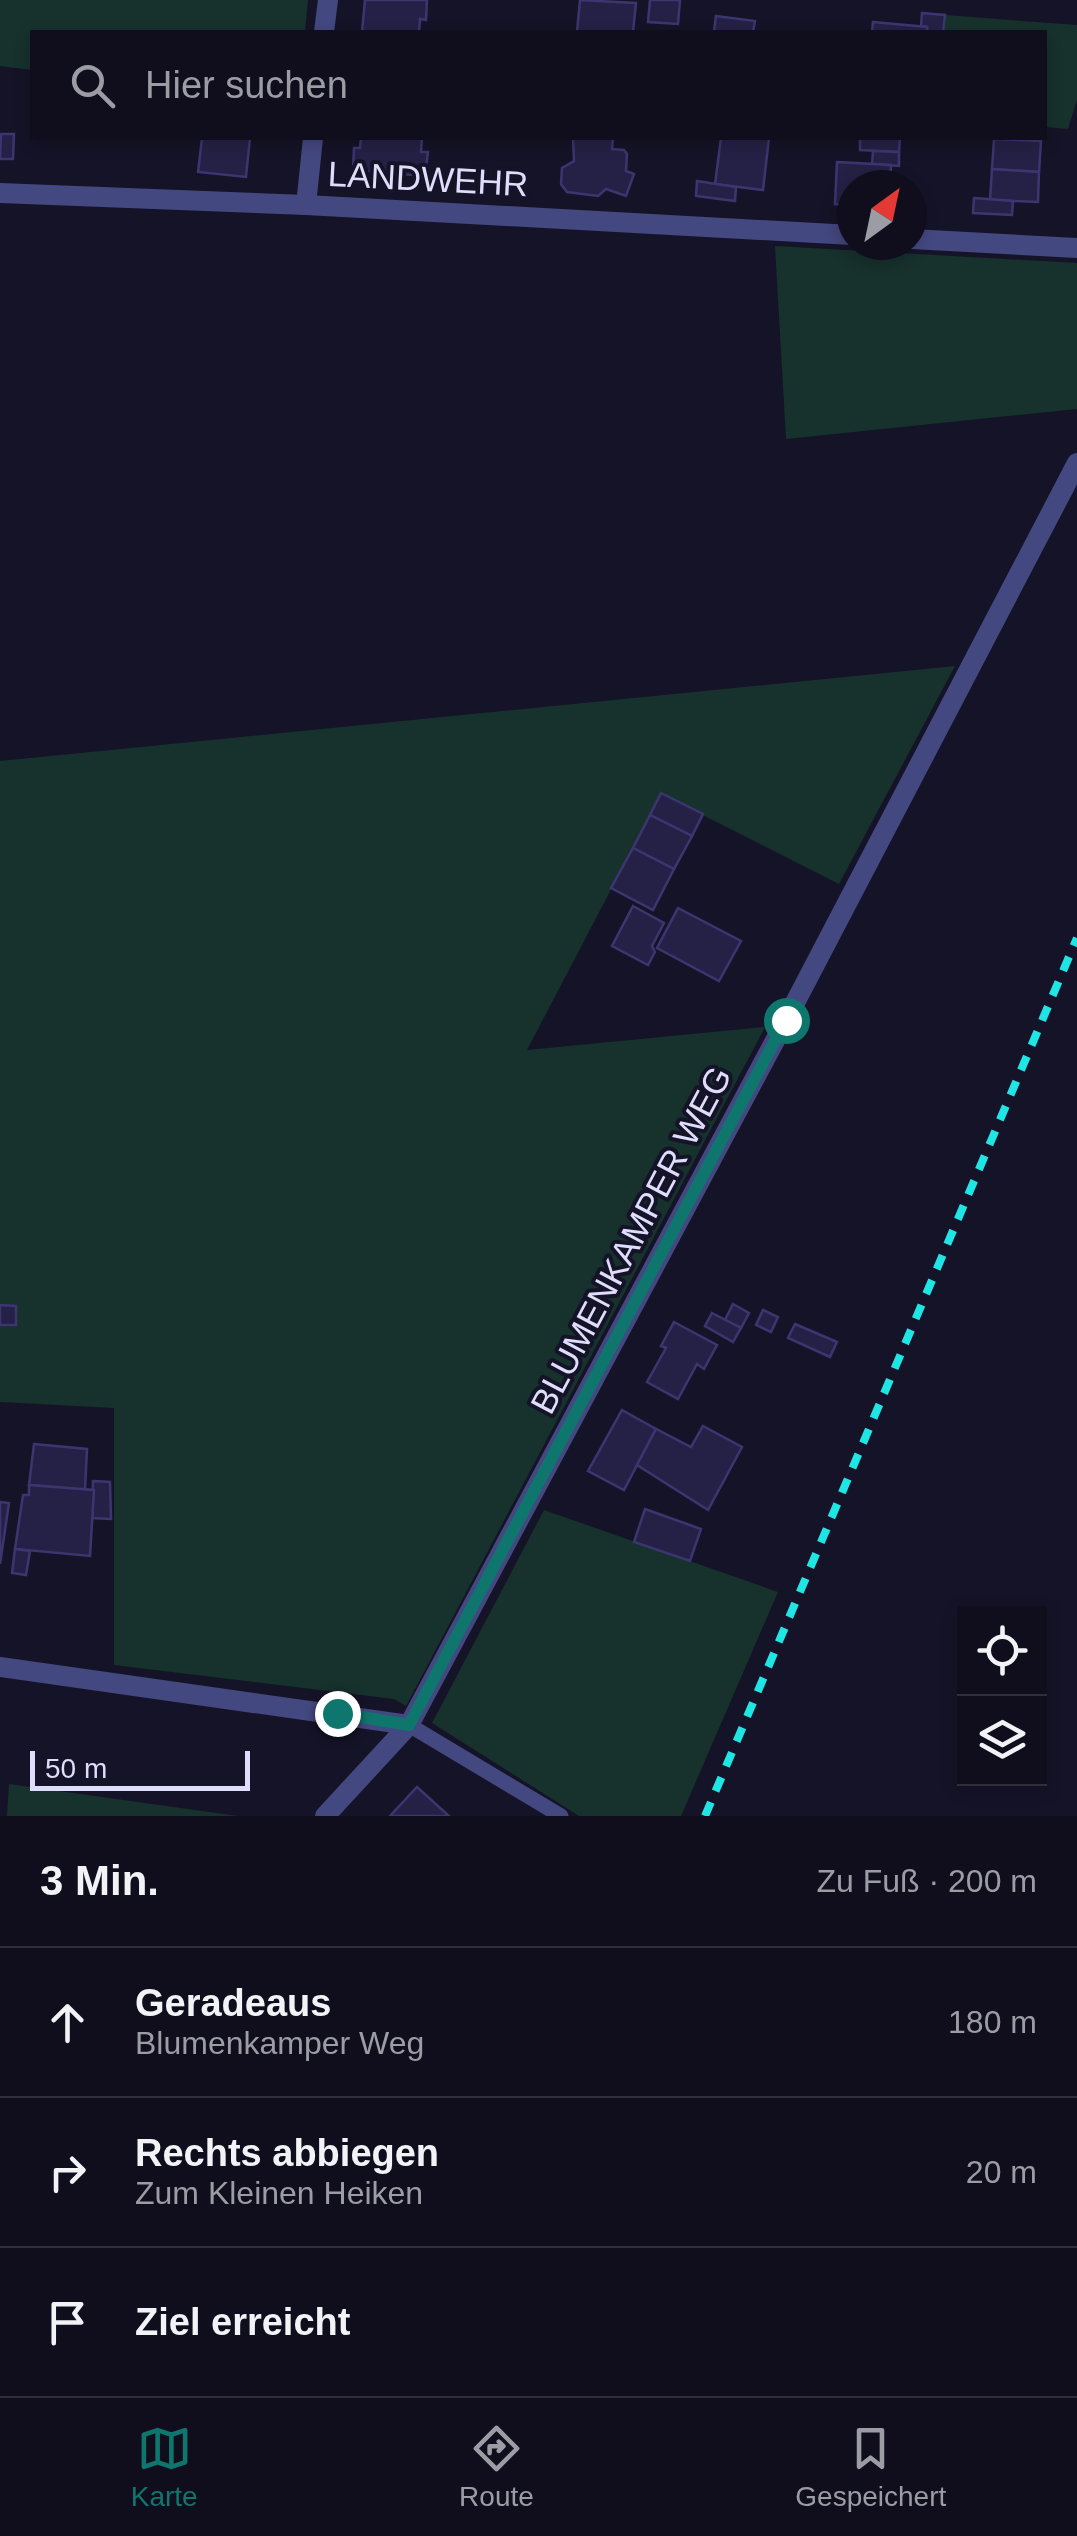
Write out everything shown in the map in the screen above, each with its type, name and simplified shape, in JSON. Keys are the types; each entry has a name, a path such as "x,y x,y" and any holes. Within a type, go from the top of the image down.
{"street":[{"path":"324,30 328,0"},
{"path":"306,205 314,140"},
{"name":"LANDWEHR","path":"0,194 306,205 837,234"},
{"path":"927,240 1077,248"},
{"name":"BLUMENKAMPER WEG","path":"325,1816 409,1725 776,1038 1077,462"},
{"path":"0,1667 409,1725"}],"lane":[{"path":"409,1725 561,1816"}],"green space":[{"path":"0,0 308,0 305,30 30,30 30,70 0,66"},
{"path":"945,15 1077,25 1077,100 1068,129 1047,127 1047,30 943,30"},
{"path":"775,246 837,249 837,260 927,260 927,255 1077,263 1077,409 786,439"},
{"path":"955,666 839,884 661,794 527,1050 765,1027 406,1706 394,1699 114,1665 114,1408 0,1402 0,761"},
{"path":"544,1510 778,1592 681,1816 579,1816 432,1723"},
{"path":"9,1784 238,1816 7,1816"}],"building":[{"path":"365,0 427,0 426,20 420,19 419,30 362,30"},
{"path":"580,0 636,3 633,30 577,30"},
{"path":"650,0 680,0 678,24 648,22"},
{"path":"922,13 945,15 943,30 921,26"},
{"path":"716,16 755,21 753,30 714,30"},
{"path":"873,22 927,27 927,30 872,30"},
{"path":"1,134 14,134 13,159 0,159"},
{"path":"202,140 250,140 246,177 198,172"},
{"path":"361,140 422,140 421,152 428,152 425,176 353,170 354,148 360,148"},
{"path":"573,140 613,140 612,149 624,150 626,171 634,174 626,196 606,189 598,196 567,192 561,184 562,168 574,161"},
{"path":"721,140 769,140 763,190 715,184"},
{"path":"860,140 900,140 899,152 860,150"},
{"path":"994,140 1041,141 1039,172 992,169"},
{"path":"873,151 899,152 899,166 872,164"},
{"path":"837,162 891,165 891,170 837,170 835,204"},
{"path":"992,169 1039,172 1038,202 990,200"},
{"path":"697,181 736,187 735,201 696,196"},
{"path":"974,198 1013,201 1012,215 973,213"},
{"path":"661,793 703,814 692,836 650,815"},
{"path":"650,815 692,836 674,869 633,848"},
{"path":"633,848 674,869 653,910 611,888"},
{"path":"633,906 664,923 652,946 655,952 648,965 612,946"},
{"path":"678,908 741,941 719,981 657,948"},
{"path":"733,1304 749,1313 741,1328 725,1320"},
{"path":"0,1305 16,1306 16,1325 0,1325"},
{"path":"763,1310 778,1317 771,1332 756,1325"},
{"path":"712,1313 741,1328 733,1342 705,1326"},
{"path":"674,1322 717,1345 704,1369 697,1364 678,1399 647,1382 666,1348 661,1346"},
{"path":"795,1324 837,1342 830,1357 788,1338"},
{"path":"622,1410 656,1429 624,1490 588,1471"},
{"path":"703,1426 742,1447 708,1510 637,1465 656,1429 691,1447"},
{"path":"34,1444 87,1449 85,1490 29,1485"},
{"path":"93,1481 110,1482 111,1519 92,1518"},
{"path":"29,1485 94,1490 90,1556 15,1549 23,1495 29,1495"},
{"path":"0,1502 9,1503 0,1564"},
{"path":"645,1509 701,1529 690,1561 634,1542"},
{"path":"15,1549 30,1551 26,1575 12,1573"},
{"path":"417,1787 449,1816 390,1816"}],"railway":[{"path":"705,1816 1077,938"}],"route":[{"path":"337,1713 409,1725 786,1020"}]}
